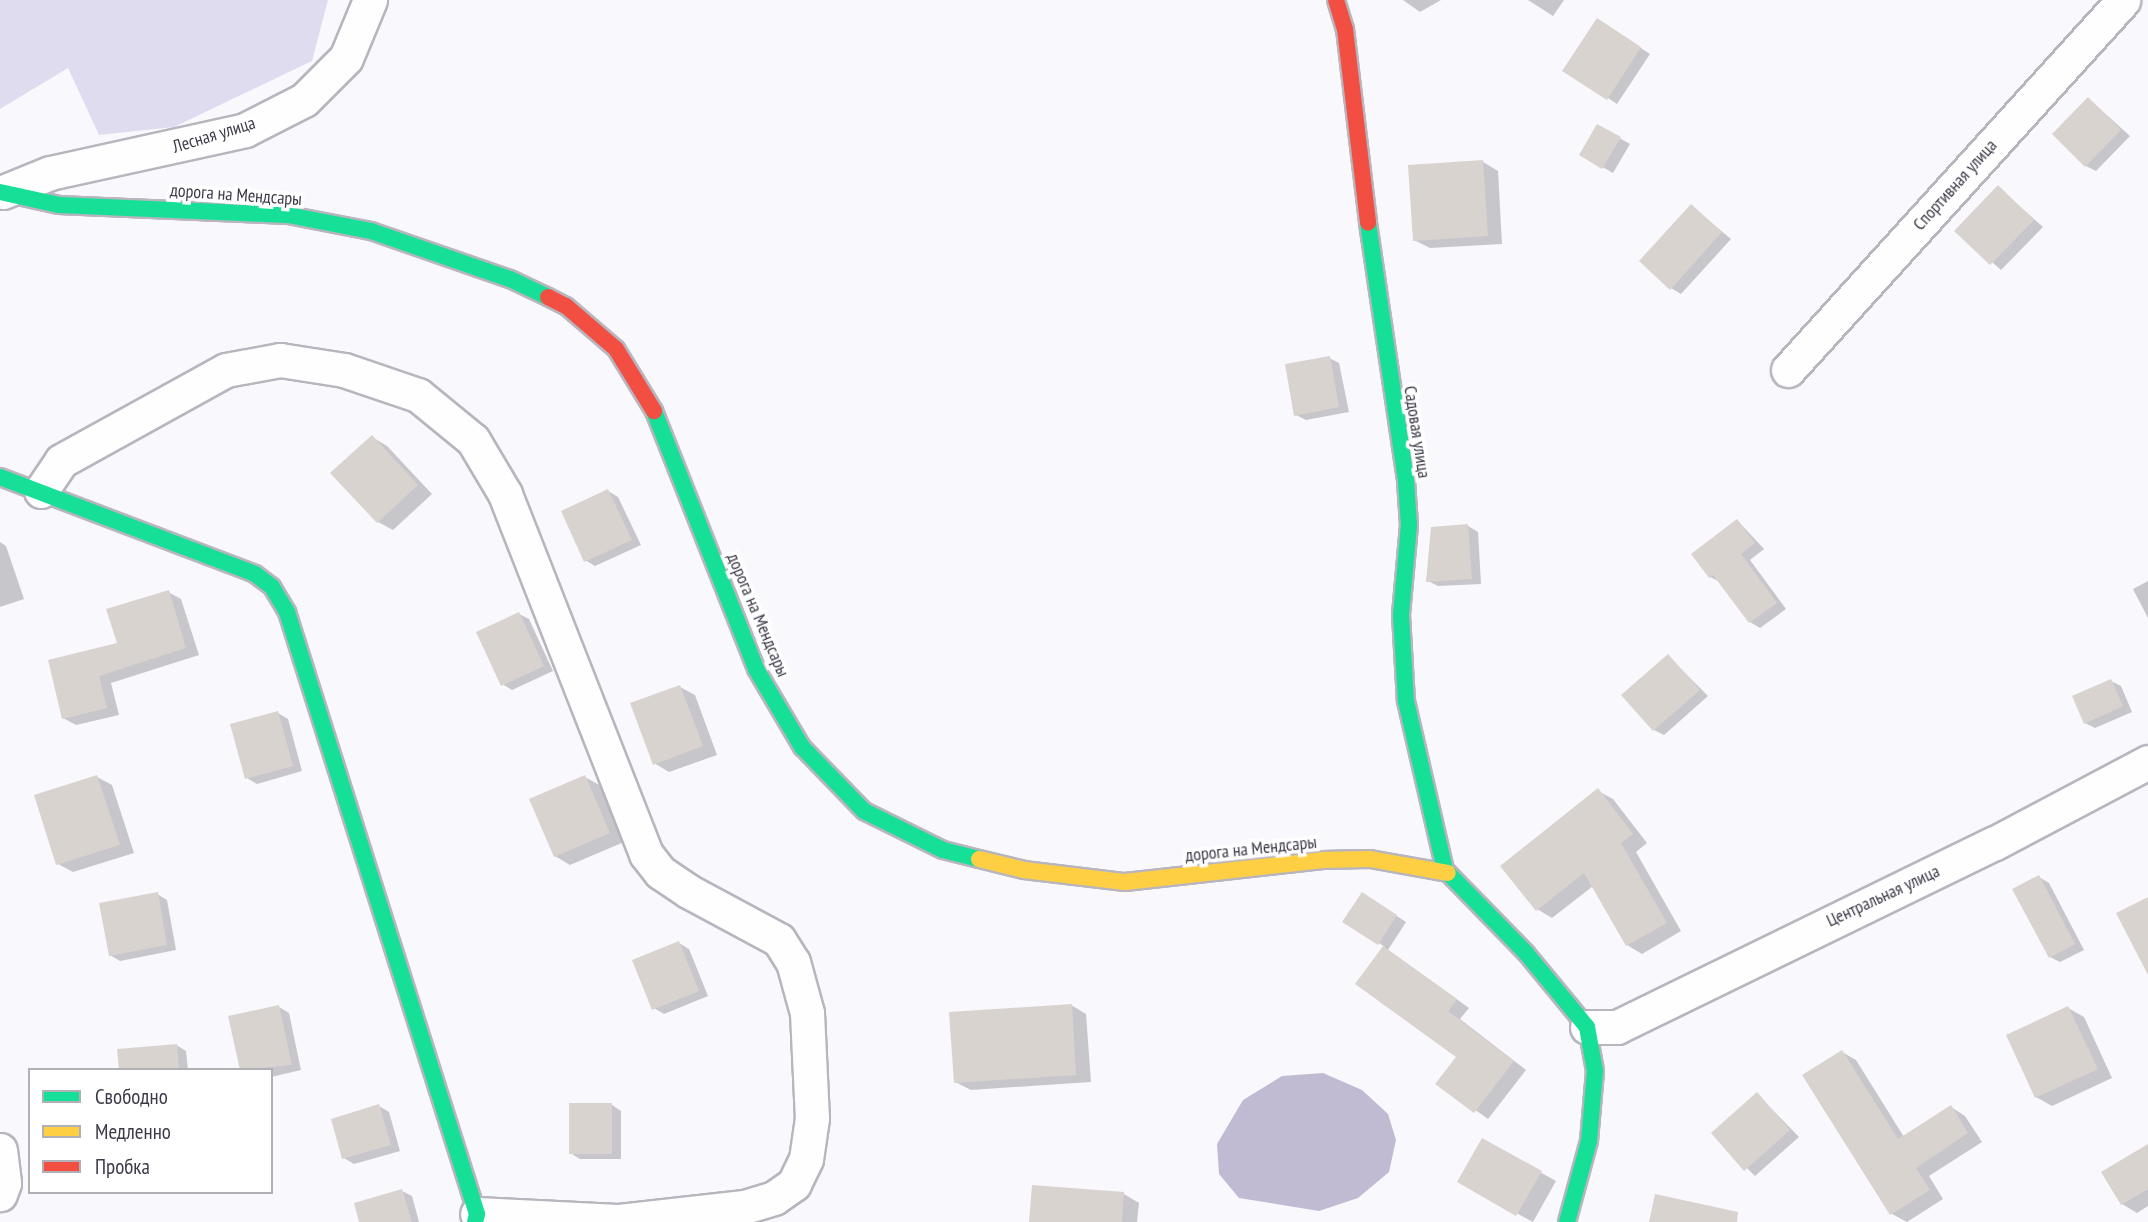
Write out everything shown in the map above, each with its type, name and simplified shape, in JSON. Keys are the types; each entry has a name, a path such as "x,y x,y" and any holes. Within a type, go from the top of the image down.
{"street":[{"name":"Лесная улица","path":"1,192 50,173 245,130 304,100 346,58 370,0"},
{"name":"Садовая улица","path":"1336,0 1345,29 1385,360 1406,481 1409,525 1401,615 1406,701 1445,870"},
{"name":"Спортивная улица","path":"1788,370 2123,0"},
{"name":"дорога на Мендсары","path":"1,192 59,205 312,219 384,236 510,279 566,306 615,349 652,407 756,669 802,747 864,811 943,850 1024,870 1125,882 1323,860 1370,859 1445,870"},
{"path":"0,477 255,574 272,587 287,612 476,1218 617,1221 744,1207 774,1198 794,1184 806,1159 812,1118 807,1013 793,962 779,940 688,891 660,872 646,855 505,494 473,440 418,395 344,370 280,360 226,370 61,461 41,491"},
{"name":"Центральная улица","path":"1602,1027 1995,843 2148,762"},
{"path":"1445,870 1602,1027 1589,1141 1567,1222"},
{"path":"0,1150 4,1183 0,1194"}],"shaded area":[{"path":"0,0 328,0 312,61 174,127 99,135 68,68 0,109"},
{"path":"1323,1073 1362,1090 1388,1114 1396,1140 1389,1172 1358,1198 1319,1211 1239,1198 1219,1174 1217,1144 1243,1100 1282,1076"}],"building":[{"path":"1597,18 1641,47 1607,100 1562,71"},
{"path":"2088,97 2121,130 2085,167 2052,134"},
{"path":"1597,124 1621,137 1602,169 1579,155"},
{"path":"1483,160 1488,236 1413,241 1408,165"},
{"path":"1998,185 2034,220 1990,265 1954,231"},
{"path":"1691,204 1722,232 1670,290 1639,261"},
{"path":"1330,356 1339,407 1294,416 1285,364"},
{"path":"372,435 418,485 377,523 330,473"},
{"path":"608,489 632,540 584,562 561,511"},
{"path":"1737,519 1755,543 1741,554 1777,603 1749,623 1713,575 1709,578 1691,554"},
{"path":"1468,524 1472,579 1426,582 1431,527"},
{"path":"169,590 186,648 99,676 107,708 62,719 48,660 117,643 106,609"},
{"path":"519,612 544,666 501,686 476,632"},
{"path":"1668,654 1700,690 1653,731 1621,695"},
{"path":"2111,679 2123,706 2084,724 2072,696"},
{"path":"680,685 703,746 653,765 630,703"},
{"path":"278,711 293,766 245,779 230,724"},
{"path":"97,775 120,845 56,865 34,795"},
{"path":"585,775 610,833 554,857 529,799"},
{"path":"1598,788 1633,834 1621,843 1667,923 1626,946 1584,873 1536,911 1500,866"},
{"path":"2039,875 2075,944 2049,958 2012,889"},
{"path":"158,892 167,945 109,956 99,903"},
{"path":"1362,892 1397,915 1378,945 1342,922"},
{"path":"2148,897 2148,975 2116,913"},
{"path":"679,941 699,991 652,1010 632,960"},
{"path":"1383,946 1457,999 1448,1011 1514,1061 1474,1113 1435,1084 1456,1057 1355,984"},
{"path":"1072,1004 1076,1075 954,1083 949,1012"},
{"path":"279,1005 292,1065 240,1068 228,1016"},
{"path":"2068,1006 2098,1069 2035,1098 2006,1035"},
{"path":"177,1044 179,1068 119,1068 117,1049"},
{"path":"1842,1050 1898,1139 1951,1105 1968,1133 1916,1168 1930,1190 1890,1215 1802,1075"},
{"path":"1757,1092 1790,1130 1744,1171 1711,1133"},
{"path":"569,1103 612,1103 612,1154 569,1154"},
{"path":"379,1104 391,1145 342,1159 331,1119"},
{"path":"1482,1138 1542,1171 1516,1216 1457,1182"},
{"path":"2148,1144 2148,1189 2121,1205 2101,1172"},
{"path":"1032,1185 1124,1192 1122,1222 1029,1222"},
{"path":"402,1189 412,1222 359,1222 354,1203"},
{"path":"1655,1194 1738,1212 1737,1222 1649,1222"}],"traffic: fast":[{"path":"0,192 59,205 288,215 371,231 510,279 548,297"},
{"path":"1368,223 1406,481 1409,525 1401,615 1406,701 1445,870"},
{"path":"654,411 756,669 802,747 864,811 943,850 979,859"},
{"path":"0,477 255,574 272,587 287,612 477,1214 475,1222"},
{"path":"1448,873 1526,953 1587,1027 1595,1071 1589,1141 1567,1222"}],"traffic: slow":[{"path":"979,859 1024,870 1125,882 1323,860 1370,859 1448,873"}],"traffic: jam":[{"path":"1336,0 1345,29 1368,223"},
{"path":"548,297 566,306 616,349 654,411"}]}
